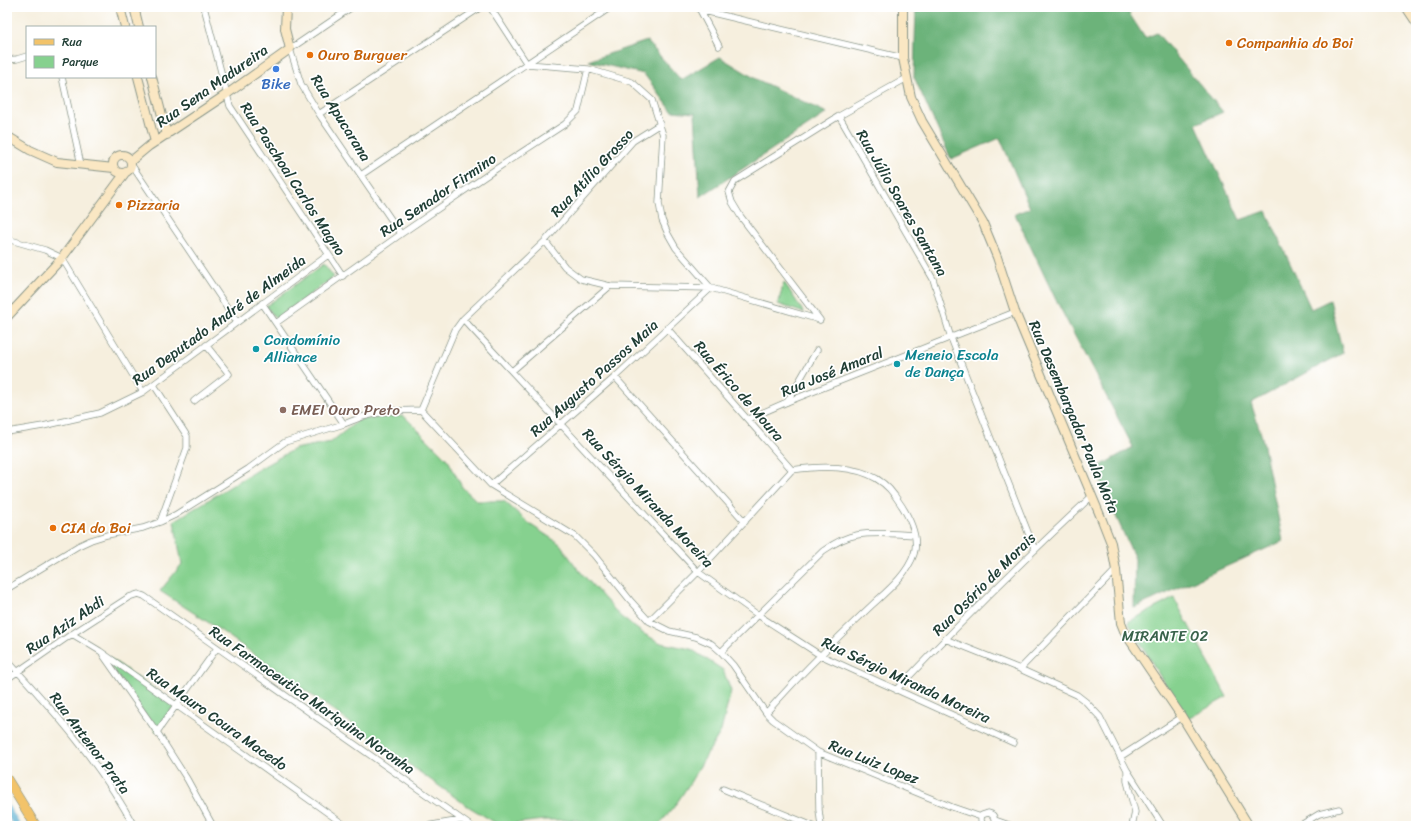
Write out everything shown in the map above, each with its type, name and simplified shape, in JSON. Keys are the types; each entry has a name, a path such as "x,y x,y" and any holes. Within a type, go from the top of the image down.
{"main road":[{"path":"7,779 36,826"}],"street":[{"path":"120,7 125,26"},
{"path":"134,7 139,26"},
{"name":"Rua Paschoal Carlos Magno","path":"204,7 230,106 343,276"},
{"path":"290,49 352,7"},
{"path":"319,114 481,7"},
{"path":"490,7 527,64"},
{"path":"361,175 611,7"},
{"name":"Rua Desembargador Paula Mota","path":"903,7 903,58 911,97 922,121 983,223 997,257 1015,312 1112,543 1121,623 1123,628 1182,717 1248,826"},
{"path":"1406,7 1416,22"},
{"name":"Rua Apucarana","path":"285,8 285,29 301,84 319,114 401,234"},
{"path":"699,9 903,58"},
{"path":"699,9 719,46"},
{"name":"Rua Sena Madureira","path":"125,155 152,144 227,94 290,49"},
{"path":"7,60 26,56"},
{"path":"527,64 588,69 632,82 652,100 663,135 658,203 662,220 676,248 711,288"},
{"name":"Rua Senador Firmino","path":"276,323 401,234 564,124 578,111 588,69"},
{"path":"62,78 81,164"},
{"path":"138,78 152,144"},
{"path":"152,78 166,135"},
{"path":"545,241 564,267 582,279 610,286 711,288 820,320 741,217 732,202 729,192 735,181 839,116 907,78"},
{"name":"Rua Júlio Soares Santana","path":"839,116 934,279 951,338 1035,550"},
{"name":"Rua Atílio Grosso","path":"421,410 455,330 464,319 545,241 634,141 660,124"},
{"path":"7,136 30,150 57,162 114,168 119,173 129,167"},
{"name":"Rua Sena Madureira","path":"7,318 62,258 129,167 152,144"},
{"path":"94,165 116,157 127,156 129,167 139,176 237,322"},
{"path":"110,193 114,168 113,162 116,157"},
{"path":"7,239 45,250 62,258 143,392"},
{"name":"Rua Deputado André de Almeida","path":"7,432 43,426 100,413 143,392 328,255"},
{"path":"512,371 610,286"},
{"name":"Rua Augusto Passos Maia","path":"491,486 616,377 711,288"},
{"path":"262,303 344,424"},
{"name":"Rua José Amaral","path":"748,420 787,402 1015,312"},
{"name":"Rua Sérgio Miranda Moreira","path":"464,319 698,572 820,655 1014,743"},
{"name":"Rua Érico de Moura","path":"667,328 792,470"},
{"path":"194,401 229,374 206,345"},
{"path":"787,402 817,350"},
{"path":"616,377 745,522"},
{"path":"154,385 187,436 187,448 160,522"},
{"path":"7,589 78,546 91,540 107,535 143,528 175,515 248,469 285,442 362,417 387,411 421,410 491,486 575,536 594,555 649,621 698,572 792,470 831,467 852,470 876,478 893,493 907,517 914,535 914,553 906,570 820,655 766,713"},
{"name":"Rua Osório de Morais","path":"896,690 945,639 1092,496"},
{"path":"721,652 823,551 841,540 857,535 914,535"},
{"path":"1020,669 1116,570"},
{"name":"Rua Aziz Abdi","path":"7,679 129,597 138,594"},
{"name":"Rua Farmaceutica Mariquina Noronha","path":"138,594 144,596 471,826"},
{"name":"Rua Luiz Lopez","path":"649,621 669,631 712,644 733,665 766,713 773,720 818,752 952,807 981,817 984,814 990,813 994,816 993,824"},
{"name":"Rua Mauro Coura Macedo","path":"72,634 100,651 346,826"},
{"path":"945,639 1020,669 1077,695 1086,702 1100,717 1127,770 1163,826"},
{"path":"157,732 175,704 217,648"},
{"path":"100,651 157,732 187,778 213,826"},
{"name":"Rua Antenor Prata","path":"7,660 60,718 99,771 134,826"},
{"path":"1120,757 1182,717"},
{"path":"818,752 819,810 821,826"},
{"path":"1127,770 1127,781 1136,812 1132,826"},
{"path":"723,789 812,826"},
{"path":"1299,826 1319,814 1339,809"},
{"path":"981,817 982,823 986,826"},
{"path":"426,826 462,820"},
{"path":"993,824 1012,826"}],"green space":[{"path":"916,7 1125,7 1145,38 1157,33 1223,112 1196,124 1240,220 1266,211 1311,309 1330,300 1343,353 1251,403 1262,437 1283,541 1134,608 1135,559 1095,469 1133,447 1056,300 1015,214 1030,208 1000,138 951,159 914,77"},
{"path":"647,41 681,80 720,57 756,79 827,113 700,197 695,113 672,111 644,74 588,61"},
{"path":"324,264 334,277 276,319 266,306"},
{"path":"784,282 804,313 778,304"},
{"path":"404,416 448,460 462,487 477,501 504,501 531,525 560,544 577,568 621,617 644,634 661,643 691,649 723,670 731,691 721,731 688,786 674,807 658,826 595,826 576,820 545,820 499,825 466,805 220,630 160,591 182,564 174,521 294,449 331,442 360,419"},
{"name":"MIRANTE 02","path":"1174,598 1227,697 1186,720 1128,622"},
{"path":"100,651 175,704 157,732"}],"waterway":[{"path":"7,809 17,826"}],"place":[{"name":"Companhia do Boi","path":"1229,43"},
{"name":"Ouro Burguer","path":"310,55"},
{"name":"Bike","path":"276,69"},
{"name":"Pizzaria","path":"119,205"},
{"name":"Condomínio Alliance","path":"256,349"},
{"name":"Meneio Escola de Dança","path":"897,364"},
{"name":"EMEI Ouro Preto","path":"283,410"},
{"name":"CIA do Boi","path":"53,528"}]}
